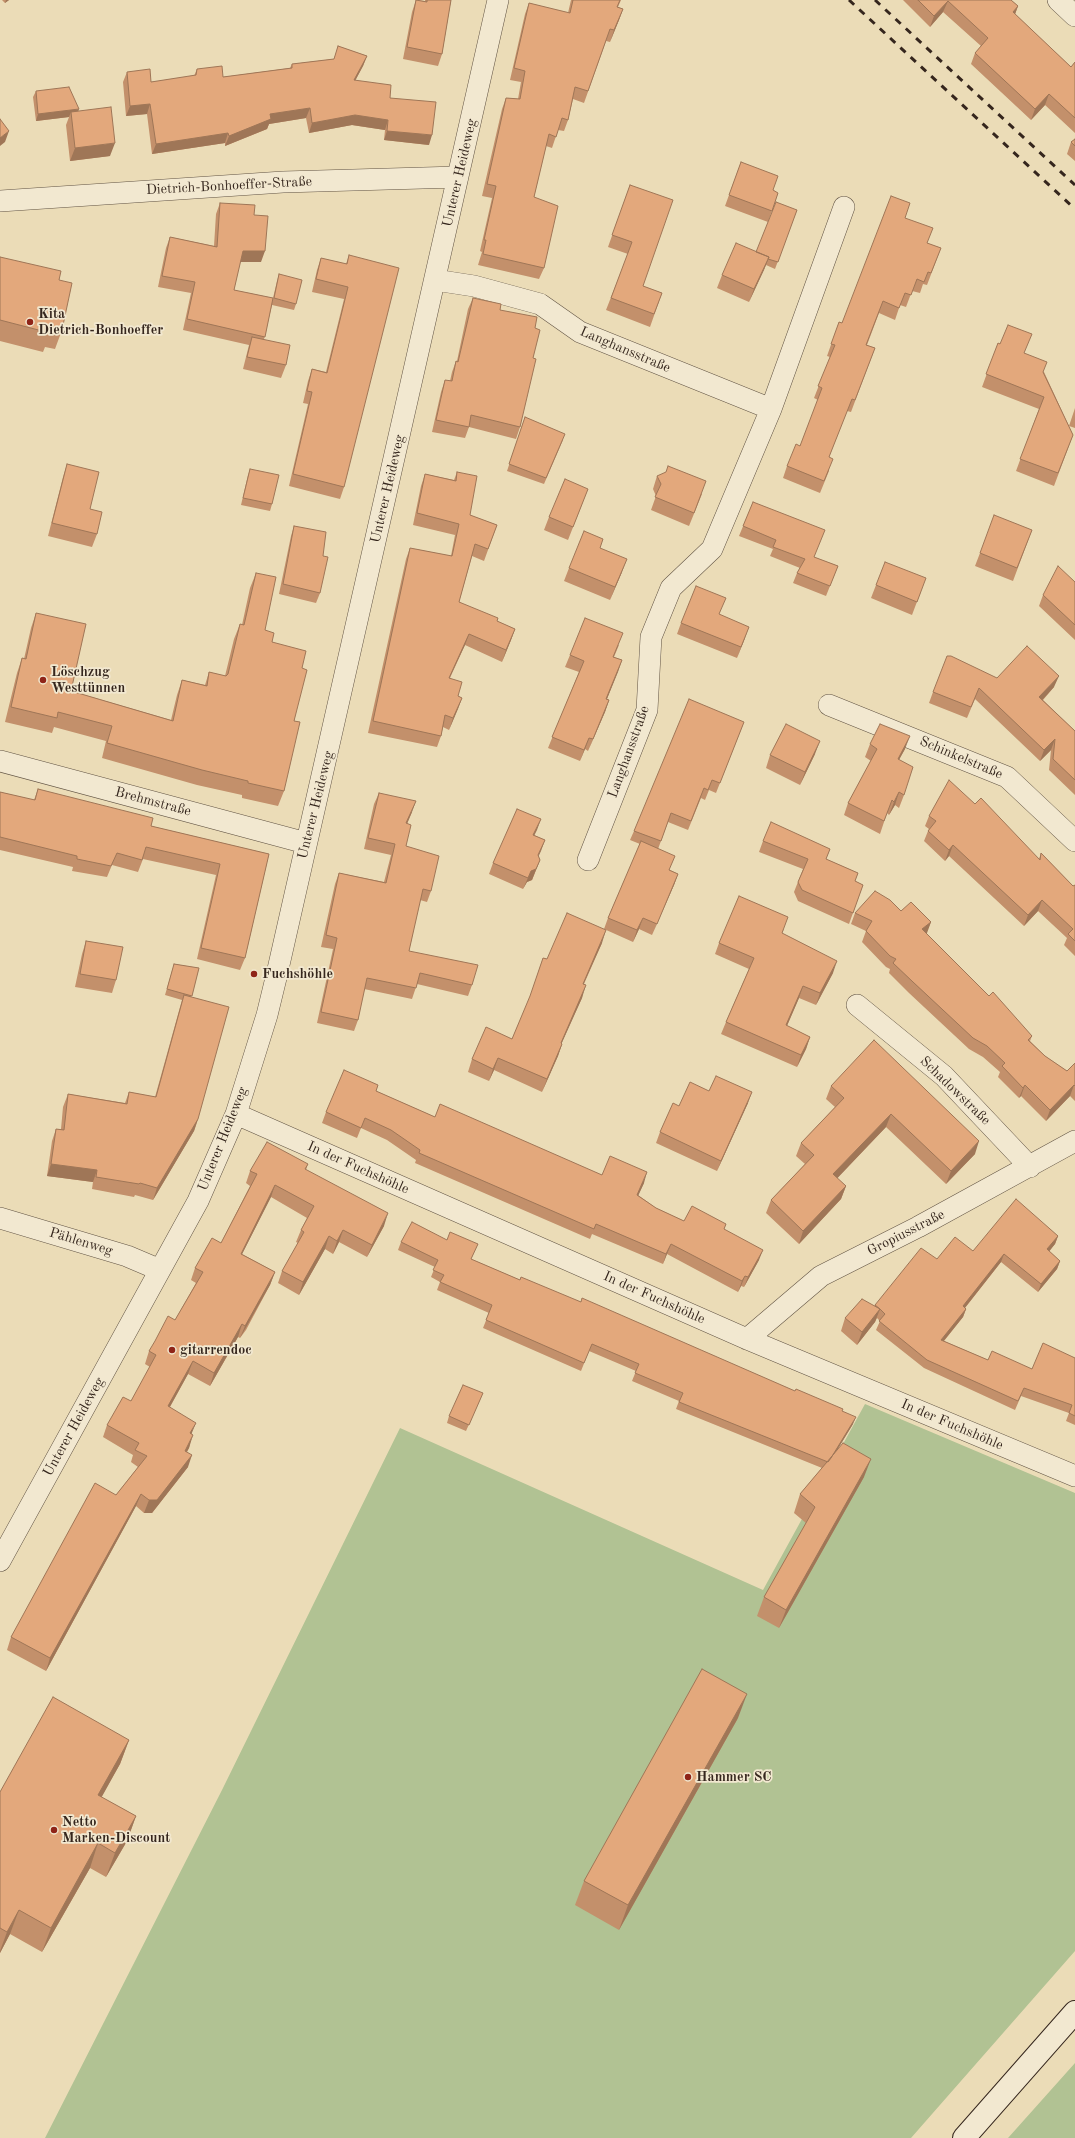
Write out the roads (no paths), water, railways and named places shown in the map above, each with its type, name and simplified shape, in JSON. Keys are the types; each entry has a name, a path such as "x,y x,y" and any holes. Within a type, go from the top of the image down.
{"main road":[{"path":"964,2138 1075,2012"}],"street":[{"name":"Unterer Heideweg","path":"0,1561 198,1201 236,1114 267,1014 306,843 323,779 498,0"},
{"path":"1058,0 1075,16"},
{"name":"Dietrich-Bonhoeffer-Straße","path":"0,201 275,183 458,177"},
{"name":"Langhansstraße","path":"588,860 647,710 652,637 671,588 712,549 771,409 844,207"},
{"name":"Langhansstraße","path":"435,280 474,286 540,304 580,332 771,409"},
{"name":"Schinkelstraße","path":"829,705 1007,777 1075,841"},
{"name":"Brehmstraße","path":"0,761 306,843"},
{"name":"Schadowstraße","path":"857,1005 944,1076 1030,1166"},
{"name":"In der Fuchshöhle","path":"236,1114 747,1339 1075,1476"},
{"name":"Gropiusstraße","path":"747,1339 821,1276 1075,1141"},
{"name":"Pählenweg","path":"0,1218 127,1256 160,1270"}],"railway":[{"path":"849,0 1075,209"},
{"path":"875,0 1075,185"}],"place":[{"name":"Kita Dietrich-Bonhoeffer","path":"30,322"},
{"name":"Löschzug Westtünnen","path":"43,680"},
{"name":"Fuchshöhle","path":"254,974"},
{"name":"gitarrendoc","path":"172,1350"},
{"name":"Hammer SC","path":"688,1777"},
{"name":"Netto Marken-Discount","path":"54,1830"}]}
